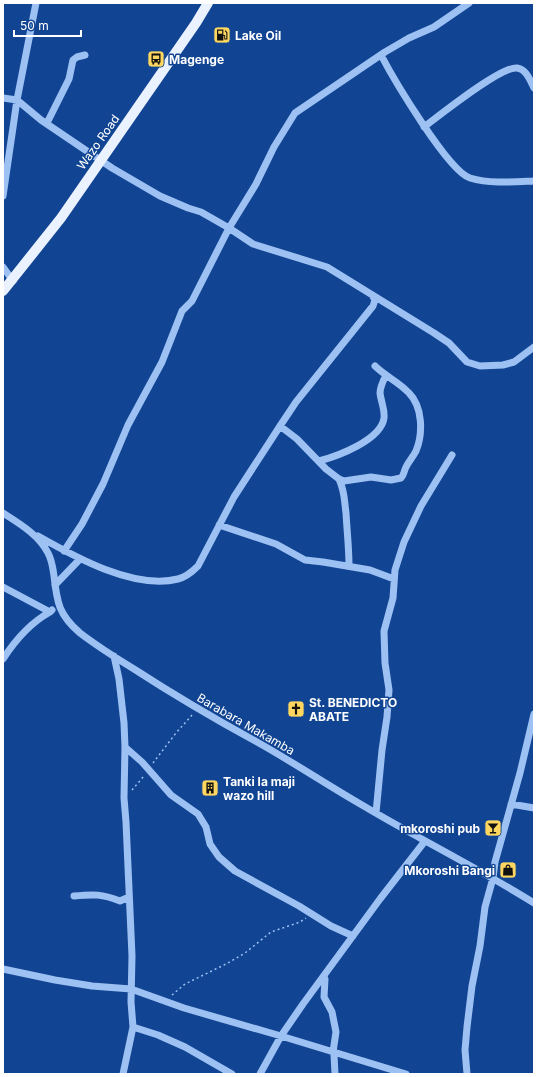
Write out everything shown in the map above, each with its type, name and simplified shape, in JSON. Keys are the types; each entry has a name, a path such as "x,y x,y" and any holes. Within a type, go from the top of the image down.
{"main road":[{"name":"Wazo Road","path":"3,292 61,218 196,23 208,3"}],"street":[{"path":"3,196 17,100 36,3"},
{"path":"64,551 82,524 103,484 128,425 162,362 182,311 192,301 229,228 256,184 274,147 295,113 380,55 409,38 434,27 469,3"},
{"path":"47,123 69,79 73,60 77,57 85,55"},
{"path":"380,55 432,139 461,173 469,178 502,182 534,181"},
{"path":"424,127 485,82 505,70 511,68 522,70 534,88"},
{"path":"3,98 17,100 47,123 127,178 160,196 201,212 253,244 327,267 434,333 448,343 467,362 480,366 503,365 514,362 534,347"},
{"path":"3,267 13,280"},
{"path":"32,533 80,559 140,580 167,581 179,579 190,574 198,566 246,478 280,426 304,392 373,306 375,300 372,295"},
{"path":"280,426 297,439 326,469 339,479 344,481 371,477 391,480 401,478 408,463 416,452 420,437 418,408 414,399 405,390 375,366"},
{"path":"319,461 335,456 364,442 380,428 384,419 384,409 380,393 386,375"},
{"path":"376,814 389,690 385,663 384,631 393,598 395,570 404,542 420,506 452,455"},
{"path":"339,479 345,495 349,566"},
{"name":"Barabara Makamba","path":"3,513 32,533 43,545 49,555 58,605 70,623 81,633 114,656 197,708 272,751 376,814 493,878 534,903"},
{"path":"219,525 276,544 305,560 370,570 394,579"},
{"path":"55,584 80,559"},
{"path":"3,587 50,612"},
{"path":"3,659 17,638 31,625 58,605"},
{"path":"114,656 121,690 125,747 124,798 127,829 131,919 131,989 133,1027 123,1074"},
{"path":"467,1074 466,1042 472,986 480,946 485,907 534,714"},
{"path":"125,747 149,770 171,795 198,814 206,826 210,844 219,857 235,871 312,914 330,926 353,936"},
{"path":"511,804 534,808"},
{"path":"260,1074 282,1036 324,976 425,841"},
{"path":"74,896 95,894 107,896 120,901 129,897"},
{"path":"3,969 92,986 131,989 184,1008 406,1074"},
{"path":"324,976 324,997 332,1012 336,1032 333,1052 335,1074"},
{"path":"133,1027 185,1046 232,1074"}],"path":[{"path":"124,798 137,786 169,742 197,708"},
{"path":"165,1001 185,984 246,953 271,932 300,922 312,914"}],"place":[{"name":"Lake Oil","path":"222,35"},
{"name":"Magenge","path":"156,59"},
{"name":"St. BENEDICTO ABATE","path":"296,709"},
{"name":"Tanki la maji wazo hill","path":"210,788"},
{"name":"mkoroshi pub","path":"493,828"},
{"name":"Mkoroshi Bangi","path":"508,870"}]}
